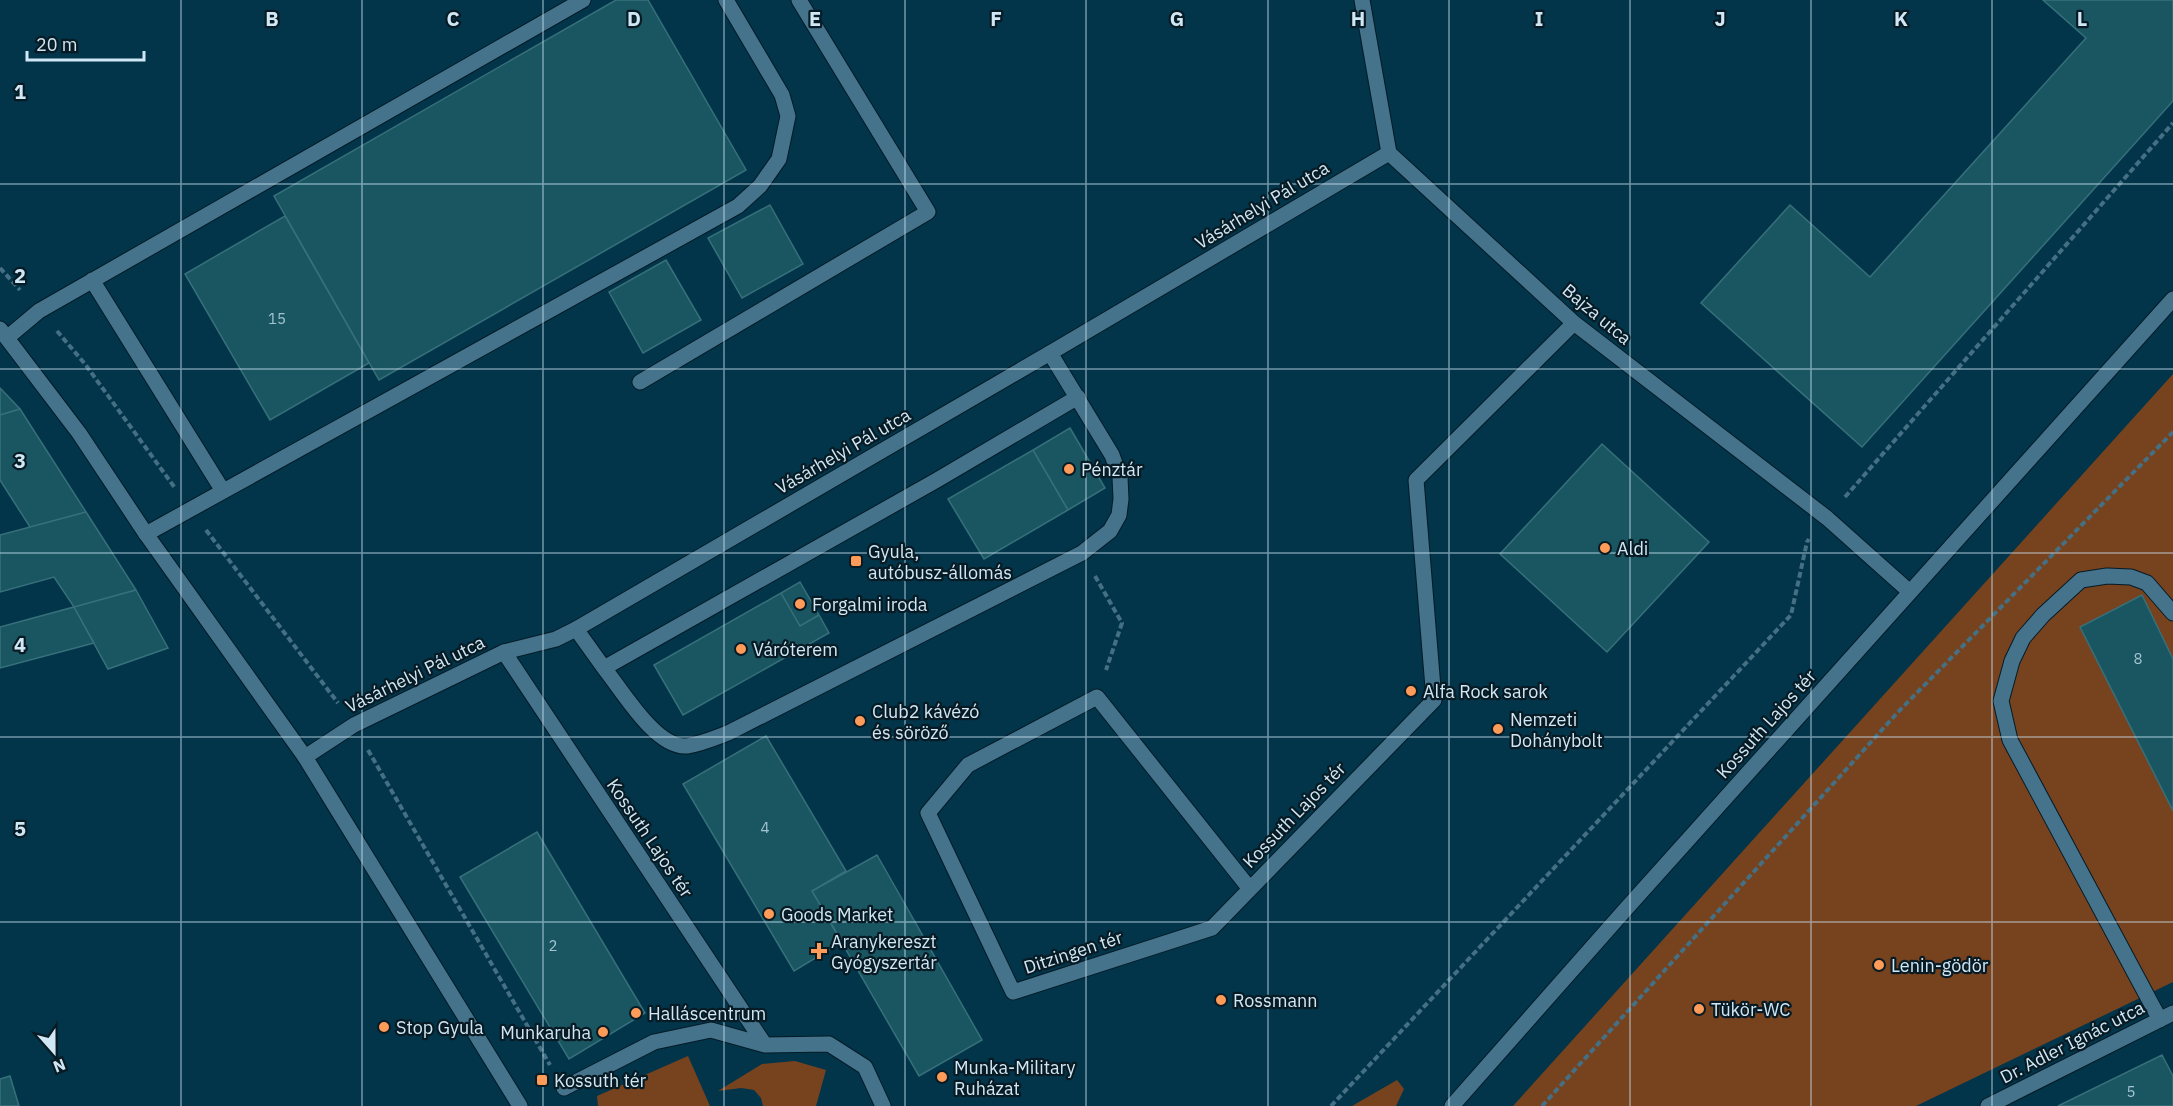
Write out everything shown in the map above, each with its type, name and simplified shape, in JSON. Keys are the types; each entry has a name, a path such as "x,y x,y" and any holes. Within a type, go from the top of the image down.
{"street":[{"path":"520,1106 305,757 146,534 80,433 4,333 583,0"},
{"path":"146,534 738,206 760,186 779,159 788,116 782,95 726,0"},
{"path":"640,382 928,212 799,0"},
{"path":"1362,0 1389,153"},
{"name":"Bajza utca","path":"1389,153 1575,323 1827,518 1910,592"},
{"name":"Vásárhelyi Pál utca","path":"305,757 354,725 504,651 556,639 576,629 1389,153"},
{"path":"93,280 223,490"},
{"name":"Kossuth Lajos tér","path":"1452,1106 1624,910 2173,299"},
{"name":"Kossuth Lajos tér","path":"1250,889 1434,700 1416,480 1575,323"},
{"path":"576,629 655,734 678,746 700,743 728,733 1082,553 1110,531 1119,515 1122,499 1120,477 1112,455 1050,353"},
{"path":"604,668 937,480 1078,397"},
{"path":"2166,1016 2010,740 2001,701 2012,661 2023,638 2043,615 2081,580 2107,576 2132,578 2148,583 2173,613"},
{"name":"Kossuth Lajos tér","path":"504,651 765,1045"},
{"path":"1097,697 1250,889"},
{"name":"Ditzingen tér","path":"1097,697 968,765 928,813 1013,992 1212,928 1250,889"},
{"name":"Dr. Adler Ignác utca","path":"1988,1106 2166,1016"},
{"path":"564,1088 654,1042 711,1030 765,1045 829,1044 865,1067 883,1106"}],"path":[{"path":"1331,1106 1791,615 1807,542 2173,123"},
{"path":"0,268 85,364 190,509 354,725 564,1088"},
{"path":"1542,1106 1899,711 2173,432"},
{"path":"1082,553 1122,623 1097,697"}],"shaded area":[{"path":"2173,374 2173,982 1916,1106 1513,1106"},
{"path":"688,1056 710,1106 598,1106 597,1096"},
{"path":"795,1061 826,1070 816,1106 763,1106 761,1098 754,1090 741,1088 718,1091 762,1064"},
{"path":"1397,1080 1404,1089 1396,1106 1352,1106"}],"building":[{"path":"616,0 648,0 746,170 379,380 274,196"},
{"path":"2043,0 2173,0 2173,101 1862,447 1701,303 1790,205 1870,277 2086,38"},
{"path":"770,205 803,264 742,298 708,238"},
{"path":"285,216 369,363 270,420 185,274"},
{"path":"666,260 701,320 643,353 609,292"},
{"path":"0,388 20,409 0,415"},
{"path":"20,409 86,512 30,527 0,480 0,415"},
{"name":"Pénztár","path":"1070,428 1105,488 1068,510 1033,450"},
{"name":"Aldi","path":"1602,444 1709,542 1607,652 1500,554"},
{"path":"1033,450 1068,510 984,559 948,499"},
{"path":"86,512 136,590 74,607 54,577 0,592 0,535"},
{"name":"Forgalmi iroda","path":"800,582 819,615 800,626 781,593"},
{"path":"136,590 168,648 108,669 74,607"},
{"name":"Váróterem","path":"781,593 800,626 819,615 829,633 683,715 654,665"},
{"path":"2142,595 2173,659 2173,811 2080,627"},
{"path":"74,607 94,643 0,668 0,627"},
{"path":"766,736 846,871 812,891 842,942 794,971 683,784"},
{"path":"537,832 645,1013 569,1059 460,877"},
{"path":"877,855 982,1040 919,1076 812,891"},
{"path":"2162,1055 2173,1076 2173,1106 2058,1106"},
{"path":"10,1076 19,1106 0,1106 0,1079"}],"place":[{"name":"Pénztár","path":"1069,469"},
{"name":"Aldi","path":"1605,548"},
{"name":"Gyula, autóbusz-állomás","path":"856,561"},
{"name":"Forgalmi iroda","path":"800,604"},
{"name":"Váróterem","path":"741,649"},
{"name":"Alfa Rock sarok","path":"1411,691"},
{"name":"Club2 kávézó és söröző","path":"860,721"},
{"name":"Nemzeti Dohánybolt","path":"1498,729"},
{"name":"Goods Market","path":"769,914"},
{"name":"Aranykereszt Gyógyszertár","path":"819,951"},
{"name":"Lenin-gödör","path":"1879,965"},
{"name":"Rossmann","path":"1221,1000"},
{"name":"Tükör-WC","path":"1699,1009"},
{"name":"Halláscentrum","path":"636,1013"},
{"name":"Stop Gyula","path":"384,1027"},
{"name":"Munkaruha","path":"603,1032"},
{"name":"Munka-Military Ruházat","path":"942,1077"},
{"name":"Kossuth tér","path":"542,1080"}]}
